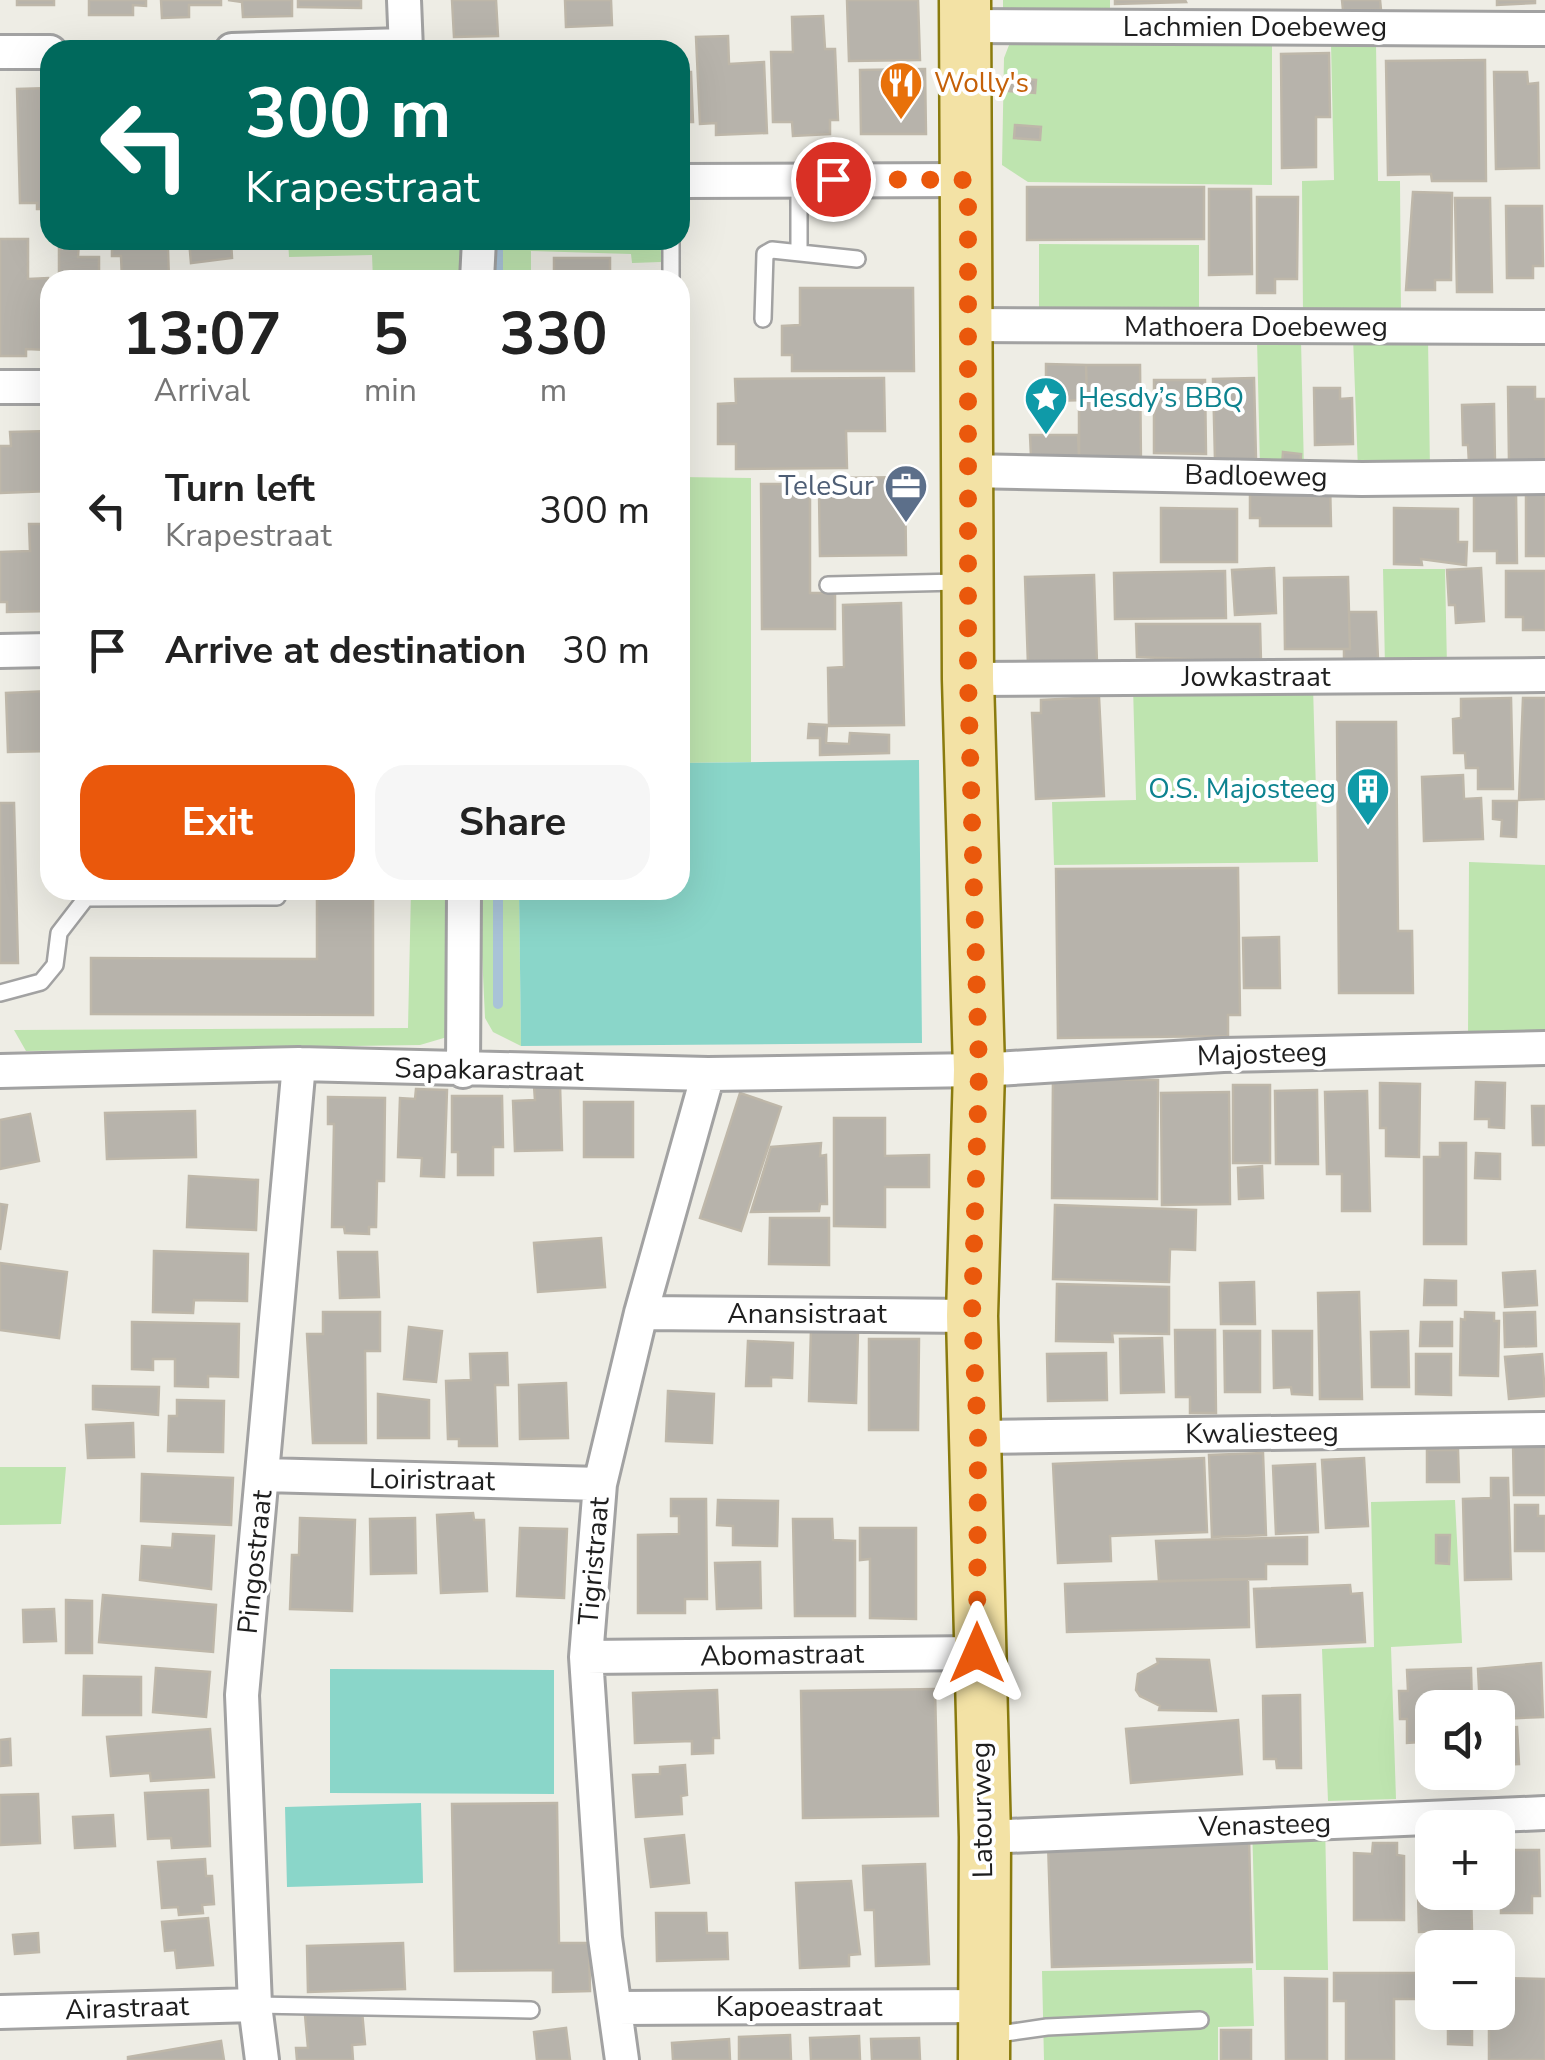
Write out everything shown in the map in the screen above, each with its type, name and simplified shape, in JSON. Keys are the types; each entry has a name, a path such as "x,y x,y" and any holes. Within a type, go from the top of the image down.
{"main road":[{"name":"Latourweg","path":"965,13 968,679 979,1070 972,1316 978,1437 977,1653 985,1837 983,2034"}],"street":[{"path":"404,0 405,40"},
{"name":"Lachmien Doebeweg","path":"965,13 1545,29"},
{"path":"0,52 40,52"},
{"path":"690,181 968,180"},
{"name":"Mathoera Doebeweg","path":"968,325 1545,327"},
{"path":"0,387 40,387"},
{"name":"Badloeweg","path":"967,471 1362,479 1545,477"},
{"path":"0,651 40,650"},
{"name":"Jowkastraat","path":"968,679 1545,674"},
{"path":"463,1071 464,900"},
{"name":"Majosteeg","path":"979,1070 1223,1055 1545,1048"},
{"name":"Sapakarastraat","path":"0,1071 299,1064 708,1074 979,1070"},
{"name":"Pingostraat","path":"262,2060 255,2004 242,1695 299,1064"},
{"name":"Tigristraat","path":"622,2060 596,1840 586,1658 600,1484 708,1074"},
{"name":"Anansistraat","path":"642,1313 972,1316"},
{"name":"Kwaliesteeg","path":"978,1437 1545,1429"},
{"name":"Loiristraat","path":"263,1476 600,1484"},
{"name":"Abomastraat","path":"586,1658 977,1653"},
{"name":"Venasteeg","path":"985,1837 1545,1813"},
{"name":"Airastraat","path":"0,2012 255,2004"},
{"name":"Kapoeastraat","path":"615,2008 983,2034"}],"lane":[{"path":"799,178 799,252"},
{"path":"764,319 765,254 772,250 857,259"},
{"path":"828,585 968,583"},
{"path":"0,993 41,982 55,965 58,933 84,900"},
{"path":"255,2004 531,2010"},
{"path":"983,2034 1048,2026 1200,2020"}],"green space":[{"path":"1003,0 1110,0 1110,13 1003,13"},
{"path":"1272,32 1272,185 1028,182 1002,165 1004,58 1011,40"},
{"path":"1376,43 1378,181 1400,181 1401,316 1303,316 1302,181 1334,180 1331,44"},
{"path":"1039,244 1199,245 1199,315 1039,315"},
{"path":"289,250 466,250 466,270 373,270 372,255 289,257"},
{"path":"486,250 662,250 661,262 632,263 631,254 531,251 531,270 488,270"},
{"path":"1353,337 1428,338 1430,471 1358,470"},
{"path":"1257,339 1301,340 1304,470 1260,468"},
{"path":"690,477 751,478 751,762 690,763"},
{"path":"1383,569 1445,569 1447,667 1385,667"},
{"path":"1133,686 1313,686 1318,862 1054,865 1052,802 1136,800"},
{"path":"1469,862 1545,865 1545,1038 1468,1035"},
{"path":"411,900 457,900 454,1035 420,1045 26,1051 14,1030 408,1028"},
{"path":"479,900 519,900 521,1046 493,1032 485,1018"},
{"path":"0,1467 66,1467 61,1524 0,1525"},
{"path":"1455,1500 1462,1643 1391,1647 1396,1799 1328,1801 1322,1649 1374,1647 1371,1502"},
{"path":"1325,1821 1328,1970 1256,1970 1252,1823"},
{"path":"1252,1968 1254,2026 1218,2027 1218,2060 1044,2060 1042,1971"}],"shaded area":[{"path":"919,760 922,1043 521,1046 519,900 690,900 690,763"},
{"path":"330,1669 554,1670 554,1794 330,1793"},
{"path":"421,1803 423,1883 287,1887 285,1807"}],"building":[{"path":"17,0 54,0 54,5 17,5"},
{"path":"89,0 146,0 146,6 133,5 133,15 89,15"},
{"path":"161,0 221,0 221,5 189,5 189,17 162,18"},
{"path":"228,0 292,0 292,16 243,17 242,2"},
{"path":"298,0 361,0 361,8 298,7"},
{"path":"452,0 496,0 498,36 454,37"},
{"path":"565,0 611,0 612,25 566,27"},
{"path":"847,0 918,0 920,60 849,61"},
{"path":"1115,0 1185,0 1186,2 1115,4"},
{"path":"1342,0 1380,0 1381,10 1343,10"},
{"path":"1497,0 1535,0 1535,3 1497,5"},
{"path":"823,16 825,49 835,49 838,120 830,120 830,134 793,136 792,122 773,122 771,52 793,52 792,17"},
{"path":"728,36 729,64 764,62 767,133 716,135 716,123 700,124 696,37"},
{"path":"1329,53 1330,117 1316,117 1316,167 1282,168 1281,54"},
{"path":"1485,60 1486,181 1432,181 1431,174 1388,175 1386,61"},
{"path":"925,69 926,134 861,134 860,70"},
{"path":"690,72 691,72 690,122"},
{"path":"1494,72 1527,72 1528,84 1538,83 1539,168 1496,169"},
{"path":"1010,78 1036,80 1035,93 1009,91"},
{"path":"40,88 40,209 37,203 20,203 17,89"},
{"path":"1015,125 1041,127 1040,140 1014,138"},
{"path":"1027,187 1204,187 1204,239 1027,240"},
{"path":"1209,189 1251,189 1252,274 1209,275"},
{"path":"1413,192 1452,193 1451,280 1435,280 1435,290 1406,290"},
{"path":"1257,197 1298,197 1297,279 1275,279 1275,293 1257,293"},
{"path":"1455,198 1490,198 1492,292 1457,292"},
{"path":"1506,206 1542,206 1543,266 1533,266 1533,278 1507,278"},
{"path":"0,239 28,239 28,279 40,278 40,350 26,349 26,356 0,356"},
{"path":"59,250 78,250 78,257 99,257 99,270 59,270"},
{"path":"112,250 168,250 169,270 122,270 121,256 112,256"},
{"path":"190,250 232,250 232,258 191,263"},
{"path":"554,258 610,258 610,270 554,270"},
{"path":"800,288 913,288 914,371 792,371 792,355 782,355 782,326 800,325"},
{"path":"1046,364 1086,365 1087,400 1046,401"},
{"path":"1086,365 1140,365 1141,464 1079,464 1079,400 1087,400"},
{"path":"884,378 885,431 846,431 847,468 736,469 736,444 718,444 718,404 736,403 735,379"},
{"path":"1254,378 1256,459 1215,460 1213,379"},
{"path":"1154,380 1205,380 1206,454 1154,453"},
{"path":"1508,387 1535,387 1535,399 1545,399 1545,460 1509,461"},
{"path":"1314,388 1340,388 1340,399 1352,398 1353,444 1315,445"},
{"path":"1494,404 1495,462 1469,463 1468,445 1463,445 1462,405"},
{"path":"40,431 40,491 0,493 0,446 11,446 10,432"},
{"path":"1030,435 1078,435 1079,457 1031,457"},
{"path":"1283,452 1301,454 1300,470 1282,468"},
{"path":"905,477 906,555 820,556 819,493 838,493 838,478"},
{"path":"1330,482 1331,526 1260,526 1260,518 1250,518 1250,487"},
{"path":"761,484 810,484 810,593 835,593 835,629 762,629"},
{"path":"1526,488 1545,488 1545,556 1526,556"},
{"path":"1516,493 1517,563 1497,563 1497,551 1474,551 1474,494"},
{"path":"1161,508 1237,509 1237,562 1161,562"},
{"path":"1394,508 1458,509 1458,542 1467,542 1466,565 1421,559 1422,565 1394,564"},
{"path":"29,524 40,524 40,611 7,612 7,602 0,602 0,552 30,551"},
{"path":"1274,568 1276,613 1235,615 1232,570"},
{"path":"1481,568 1484,621 1456,623 1455,605 1449,605 1447,570"},
{"path":"1225,571 1226,618 1115,619 1114,573"},
{"path":"1506,571 1545,571 1545,630 1523,630 1523,617 1506,617"},
{"path":"1094,575 1097,663 1028,665 1025,577"},
{"path":"1348,577 1350,649 1285,649 1284,578"},
{"path":"901,603 904,725 829,726 828,668 844,667 843,605"},
{"path":"1349,612 1376,612 1378,660 1344,658 1344,649 1350,649"},
{"path":"1136,624 1260,624 1261,662 1137,657"},
{"path":"40,691 40,751 8,752 6,693"},
{"path":"1099,697 1104,796 1036,799 1032,713 1041,713 1041,700"},
{"path":"1511,698 1513,789 1478,789 1478,768 1466,768 1465,753 1454,753 1453,719 1461,718 1461,699"},
{"path":"1523,698 1545,698 1545,799 1519,800"},
{"name":"O.S. Majosteeg","path":"1337,722 1396,722 1398,931 1412,931 1413,993 1339,993"},
{"path":"809,724 827,725 826,743 849,744 850,733 889,735 889,753 820,755 820,738 808,738"},
{"path":"1463,775 1464,799 1481,798 1483,839 1424,841 1422,777"},
{"path":"1493,801 1517,801 1516,837 1501,836 1502,820 1493,819"},
{"path":"0,803 14,803 18,963 0,963"},
{"path":"1238,868 1240,1015 1228,1015 1228,1036 1058,1038 1056,869"},
{"path":"317,900 373,900 373,1015 91,1014 91,958 317,959"},
{"path":"1279,937 1280,988 1244,988 1243,938"},
{"path":"1053,1079 1158,1080 1157,1199 1052,1198"},
{"path":"1476,1082 1505,1083 1504,1128 1489,1127 1489,1119 1475,1119"},
{"path":"1380,1083 1420,1084 1419,1157 1386,1156 1386,1128 1380,1128"},
{"path":"560,1085 562,1150 515,1151 513,1101 535,1100 534,1086"},
{"path":"1233,1085 1270,1085 1270,1163 1233,1163"},
{"path":"416,1089 447,1090 444,1177 421,1176 422,1158 398,1157 400,1098 415,1099"},
{"path":"1317,1090 1318,1164 1276,1164 1275,1091"},
{"path":"1367,1091 1370,1211 1342,1211 1342,1174 1327,1174 1325,1092"},
{"path":"1229,1092 1230,1204 1162,1205 1161,1093"},
{"path":"740,1093 781,1107 741,1231 700,1218"},
{"path":"452,1096 502,1096 503,1147 493,1147 493,1175 458,1175 458,1152 452,1152"},
{"path":"328,1097 385,1098 384,1181 377,1181 376,1227 369,1227 369,1234 345,1233 344,1227 332,1227 334,1124 328,1124"},
{"path":"584,1102 633,1102 633,1157 584,1157"},
{"path":"1532,1106 1545,1106 1545,1145 1533,1145"},
{"path":"195,1111 196,1157 107,1159 105,1113"},
{"path":"30,1114 39,1161 0,1169 0,1120"},
{"path":"834,1118 885,1118 885,1156 929,1155 929,1187 885,1187 885,1227 834,1226"},
{"path":"821,1143 820,1156 826,1155 827,1204 820,1204 819,1211 751,1212 771,1147"},
{"path":"1440,1143 1466,1143 1466,1244 1424,1244 1424,1157 1440,1157"},
{"path":"1476,1153 1500,1154 1500,1179 1475,1178"},
{"path":"1262,1166 1263,1198 1239,1199 1238,1168"},
{"path":"189,1176 258,1180 256,1230 187,1227"},
{"path":"0,1204 7,1205 0,1250"},
{"path":"1055,1205 1196,1210 1195,1250 1170,1249 1169,1282 1053,1279"},
{"path":"770,1218 829,1218 829,1265 769,1264"},
{"path":"601,1238 605,1287 538,1292 534,1243"},
{"path":"154,1251 248,1254 247,1301 194,1300 193,1313 153,1312"},
{"path":"338,1252 377,1252 379,1297 340,1298"},
{"path":"0,1263 67,1272 59,1338 0,1330"},
{"path":"1535,1271 1537,1305 1505,1307 1503,1273"},
{"path":"1425,1280 1456,1281 1456,1305 1424,1305"},
{"path":"1254,1282 1255,1324 1221,1324 1220,1283"},
{"path":"1057,1284 1169,1287 1169,1334 1112,1333 1113,1342 1056,1341"},
{"path":"1359,1292 1362,1399 1320,1399 1318,1293"},
{"path":"323,1312 380,1312 380,1351 365,1351 366,1443 313,1443 307,1334 323,1334"},
{"path":"1465,1312 1494,1313 1494,1321 1499,1321 1498,1376 1460,1375 1461,1319 1465,1320"},
{"path":"1535,1312 1536,1346 1505,1347 1504,1313"},
{"path":"132,1322 239,1324 238,1377 208,1376 208,1387 175,1386 175,1359 153,1359 153,1370 132,1369"},
{"path":"1421,1322 1452,1322 1452,1346 1420,1346"},
{"path":"409,1327 442,1331 436,1382 404,1379"},
{"path":"811,1329 858,1331 856,1403 809,1401"},
{"path":"1175,1330 1215,1330 1216,1413 1190,1413 1190,1397 1176,1397"},
{"path":"1224,1331 1260,1331 1260,1392 1225,1392"},
{"path":"1273,1331 1312,1331 1312,1395 1292,1394 1291,1387 1274,1388"},
{"path":"1408,1331 1409,1387 1372,1387 1371,1332"},
{"path":"1162,1338 1164,1392 1121,1393 1120,1339"},
{"path":"869,1339 919,1339 918,1430 869,1430"},
{"path":"748,1341 793,1343 792,1378 771,1377 771,1386 746,1386"},
{"path":"507,1353 508,1385 495,1385 497,1446 459,1446 459,1439 448,1439 446,1381 471,1380 470,1354"},
{"path":"1106,1353 1107,1400 1048,1401 1047,1354"},
{"path":"1416,1354 1451,1354 1451,1395 1416,1394"},
{"path":"1542,1354 1545,1396 1509,1399 1505,1357"},
{"path":"566,1383 568,1438 520,1439 519,1385"},
{"path":"93,1386 159,1387 158,1415 93,1409"},
{"path":"668,1391 714,1394 712,1443 666,1441"},
{"path":"378,1394 429,1400 429,1438 378,1438"},
{"path":"177,1400 224,1401 223,1452 168,1451 169,1416 177,1416"},
{"path":"133,1423 134,1457 88,1458 86,1425"},
{"path":"1513,1443 1545,1444 1545,1495 1514,1495"},
{"path":"1427,1450 1458,1450 1459,1482 1427,1482"},
{"path":"1263,1453 1266,1535 1212,1537 1209,1455"},
{"path":"1204,1458 1207,1532 1110,1536 1111,1561 1058,1563 1053,1464"},
{"path":"1364,1458 1368,1526 1326,1528 1322,1460"},
{"path":"1315,1464 1318,1532 1276,1534 1273,1466"},
{"path":"142,1474 233,1478 231,1525 141,1521"},
{"path":"1491,1478 1508,1478 1511,1579 1465,1580 1463,1499 1491,1498"},
{"path":"671,1499 706,1499 707,1599 685,1599 685,1613 638,1613 638,1535 679,1534 679,1516 671,1516"},
{"path":"718,1500 778,1501 777,1546 733,1545 733,1526 717,1525"},
{"path":"1515,1505 1538,1505 1538,1516 1545,1516 1545,1551 1515,1551"},
{"path":"473,1513 474,1520 484,1520 487,1591 441,1593 437,1515"},
{"path":"300,1518 355,1520 352,1611 290,1609 292,1555 299,1555"},
{"path":"415,1518 416,1573 371,1574 370,1519"},
{"path":"793,1519 832,1519 833,1540 855,1541 855,1616 795,1616"},
{"path":"520,1528 567,1529 564,1598 517,1596"},
{"path":"860,1528 916,1528 916,1619 870,1618 870,1559 860,1560"},
{"path":"173,1534 214,1536 211,1589 140,1580 142,1546 172,1548"},
{"path":"1436,1535 1450,1535 1449,1564 1436,1563"},
{"path":"1307,1537 1307,1564 1266,1564 1266,1579 1159,1581 1156,1541"},
{"path":"760,1562 761,1608 717,1609 715,1563"},
{"path":"1248,1579 1249,1627 1067,1632 1065,1584"},
{"path":"1350,1585 1351,1594 1362,1593 1365,1642 1257,1647 1254,1589"},
{"path":"103,1595 216,1605 213,1652 99,1642"},
{"path":"66,1600 92,1601 92,1653 66,1653"},
{"path":"54,1609 56,1641 24,1642 23,1610"},
{"path":"1157,1659 1209,1660 1216,1711 1159,1710 1160,1706 1140,1696 1136,1690 1138,1674 1158,1663"},
{"path":"1541,1663 1543,1717 1515,1718 1515,1690 1479,1690 1478,1669"},
{"path":"156,1668 210,1672 206,1717 153,1712"},
{"path":"1471,1668 1472,1690 1415,1690 1415,1742 1407,1743 1407,1719 1400,1719 1399,1691 1408,1691 1407,1670"},
{"path":"84,1676 141,1677 141,1715 83,1715"},
{"path":"935,1689 938,1816 803,1818 801,1691"},
{"path":"717,1690 719,1738 713,1738 713,1753 692,1754 692,1741 635,1743 633,1693"},
{"path":"1300,1695 1301,1768 1277,1768 1276,1759 1264,1759 1263,1696"},
{"path":"1238,1720 1242,1774 1131,1783 1126,1729"},
{"path":"1517,1727 1519,1764 1515,1764"},
{"path":"210,1729 214,1777 151,1781 150,1773 111,1776 107,1737"},
{"path":"10,1739 11,1765 0,1766 0,1740"},
{"path":"685,1765 687,1795 681,1796 682,1814 636,1817 633,1775 660,1774 660,1767"},
{"path":"208,1790 210,1846 172,1848 171,1838 148,1839 145,1793"},
{"path":"38,1794 40,1843 0,1845 0,1795"},
{"path":"557,1803 559,1943 589,1943 590,1991 553,1992 553,1970 455,1971 452,1804"},
{"path":"113,1815 115,1846 75,1848 73,1817"},
{"path":"684,1835 689,1883 651,1887 645,1839"},
{"path":"1249,1837 1252,1962 1052,1967 1048,1842"},
{"path":"1373,1843 1397,1843 1397,1855 1404,1856 1404,1920 1354,1920 1354,1853 1372,1854"},
{"path":"1515,1850 1539,1850 1540,1896 1532,1896 1532,1913 1501,1913 1515,1910"},
{"path":"205,1859 206,1876 212,1876 214,1904 202,1905 203,1913 179,1915 178,1907 162,1908 158,1862"},
{"path":"925,1864 929,1964 876,1966 874,1910 865,1910 863,1866"},
{"path":"851,1881 860,1954 849,1955 849,1966 800,1968 796,1883"},
{"path":"1418,1910 1471,1910 1472,1930 1419,1930"},
{"path":"656,1913 706,1913 707,1933 727,1933 728,1959 657,1961"},
{"path":"208,1918 213,1965 177,1968 175,1950 165,1951 162,1922"},
{"path":"38,1933 39,1952 15,1954 13,1935"},
{"path":"403,1943 405,1989 308,1992 307,1946"},
{"path":"1334,1973 1415,1973 1415,1999 1394,1999 1394,2060 1346,2060 1346,2001 1334,2001"},
{"path":"1285,1978 1327,1979 1327,2060 1286,2060"},
{"path":"1515,1978 1545,1979 1545,2060 1489,2060 1489,2030 1515,2030"},
{"path":"362,2011 365,2044 352,2045 353,2060 297,2060 296,2048 308,2048 305,2015"},
{"path":"566,2028 570,2060 537,2060 534,2032"},
{"path":"1221,2030 1251,2030 1251,2060 1221,2060"},
{"path":"1448,2030 1472,2030 1472,2045 1448,2044"},
{"path":"790,2035 791,2060 739,2060 739,2037"},
{"path":"859,2036 860,2060 811,2060 810,2038"},
{"path":"919,2038 920,2060 872,2060 871,2039"},
{"path":"729,2039 730,2060 673,2060 672,2043"},
{"path":"221,2041 224,2060 128,2060 128,2057"}],"waterway":[{"path":"498,250 498,270"},
{"path":"498,900 498,1004"}],"place":[{"name":"Wolly's","path":"901,121"},
{"name":"Hesdy’s BBQ","path":"1046,436"},
{"name":"TeleSur","path":"906,524"},
{"name":"O.S. Majosteeg","path":"1368,827"}],"route":[{"path":"833,179 968,180 968,679 979,1070 972,1316 978,1437 977,1653"}]}
